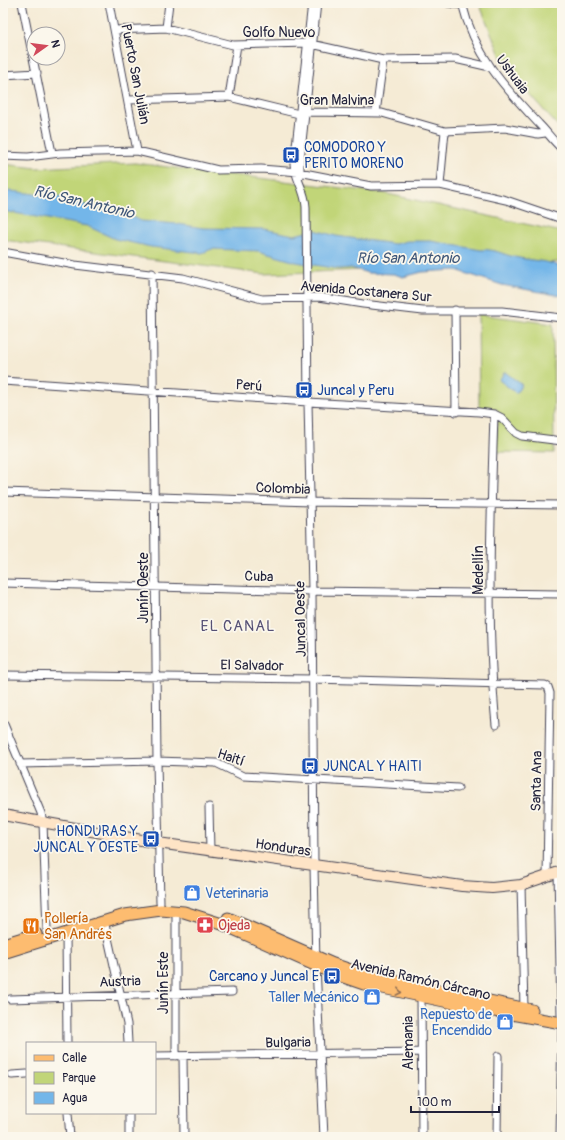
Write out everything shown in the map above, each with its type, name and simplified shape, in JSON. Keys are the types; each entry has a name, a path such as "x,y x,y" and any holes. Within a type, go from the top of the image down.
{"main road":[{"name":"Honduras","path":"3,815 158,843 476,888 521,885 560,872"},
{"name":"Avenida Ramón Cárcano","path":"3,944 114,910 136,905 160,903 184,904 212,912 355,981 421,997 562,1019"},
{"path":"3,953 104,920 146,911 176,911 205,917 269,946 281,947 316,962"},
{"name":"Avenida Ramón Cárcano","path":"316,962 365,975 524,1009 562,1019"}],"street":[{"path":"22,3 52,153"},
{"name":"Puerto San Julián","path":"109,3 137,151"},
{"path":"166,28 169,3"},
{"path":"297,172 310,43 312,3"},
{"path":"310,43 318,3"},
{"path":"448,3 462,4"},
{"name":"Ushuaia","path":"462,4 470,32 504,88 545,133 562,149"},
{"name":"Golfo Nuevo","path":"115,30 166,28 237,45 310,43 383,60 455,59 490,67"},
{"path":"229,97 237,45"},
{"path":"376,113 383,60"},
{"path":"3,75 37,72"},
{"name":"Gran Malvina","path":"128,100 229,97 302,113 376,113 445,130 505,128 538,134 545,133"},
{"path":"440,185 445,130"},
{"path":"3,156 137,151 218,170 261,169 297,172 371,186 440,185 506,200 562,219"},
{"name":"Juncal Oeste","path":"297,172 302,186 306,207 306,297 311,502 314,866 316,962 324,1137"},
{"name":"Avenida Costanera Sur","path":"3,252 75,264 198,281 262,298 306,297 423,311 455,310 522,312 562,318"},
{"name":"Junín Oeste","path":"152,274 158,843 160,903"},
{"path":"455,310 456,412"},
{"name":"Perú","path":"3,380 494,414"},
{"path":"494,414 502,418 516,433 522,436 562,441"},
{"name":"Medellín","path":"494,414 491,593 492,685 496,724"},
{"name":"Colombia","path":"3,492 311,502 562,505"},
{"name":"Cuba","path":"3,583 312,591 562,594"},
{"name":"El Salvador","path":"3,675 313,679 492,685 541,684 548,687"},
{"name":"Santa Ana","path":"547,877 550,693 548,687"},
{"path":"3,722 41,813 43,822 47,930"},
{"name":"Haití","path":"20,764 157,762 216,763 243,776 458,788"},
{"path":"210,807 210,851"},
{"path":"560,872 562,1019 560,1137"},
{"path":"521,885 524,1009"},
{"name":"Junín Este","path":"176,911 175,992 184,1137"},
{"path":"104,920 127,1024 128,1042"},
{"path":"66,932 67,1042"},
{"name":"Austria","path":"10,999 175,992 232,992"},
{"name":"Alemania","path":"421,997 422,1137"},
{"name":"Bulgaria","path":"156,1056 421,1052"},
{"path":"497,1137 498,1056"},
{"path":"12,1075 26,1074"},
{"path":"68,1114 70,1137"},
{"path":"129,1114 129,1137"}],"green space":[{"path":"479,3 562,3 562,131 504,65"},
{"path":"135,163 383,193 562,232 562,262 264,274 3,240 3,164 36,168"},
{"path":"478,314 553,324 554,453 496,452 498,410 479,407"}],"water":[{"name":"Río San Antonio","path":"11,191 60,197 102,210 128,215 141,221 203,228 264,229 294,235 315,230 336,236 395,244 407,241 431,241 481,250 490,250 515,257 551,263 562,267 562,296 502,285 456,270 422,272 403,277 394,274 368,273 351,268 338,269 296,262 258,251 212,249 202,253 151,247 115,239 87,226 3,211 3,192"},
{"path":"505,372 522,385 516,393 499,380"}],"place":[{"name":"COMODORO Y PERITO MORENO","path":"291,155"},
{"name":"Juncal y Peru","path":"304,390"},
{"name":"JUNCAL Y HAITI","path":"310,766"},
{"name":"HONDURAS Y JUNCAL Y OESTE","path":"151,839"},
{"name":"Veterinaria","path":"192,893"},
{"name":"Ojeda","path":"205,925"},
{"name":"Pollería San Andrés","path":"31,926"},
{"name":"Carcano y Juncal E","path":"332,976"},
{"name":"Taller Mecánico","path":"372,997"},
{"name":"Repuesto de Encendido","path":"505,1022"}],"district":[{"name":"EL CANAL","path":"238,626"}]}
